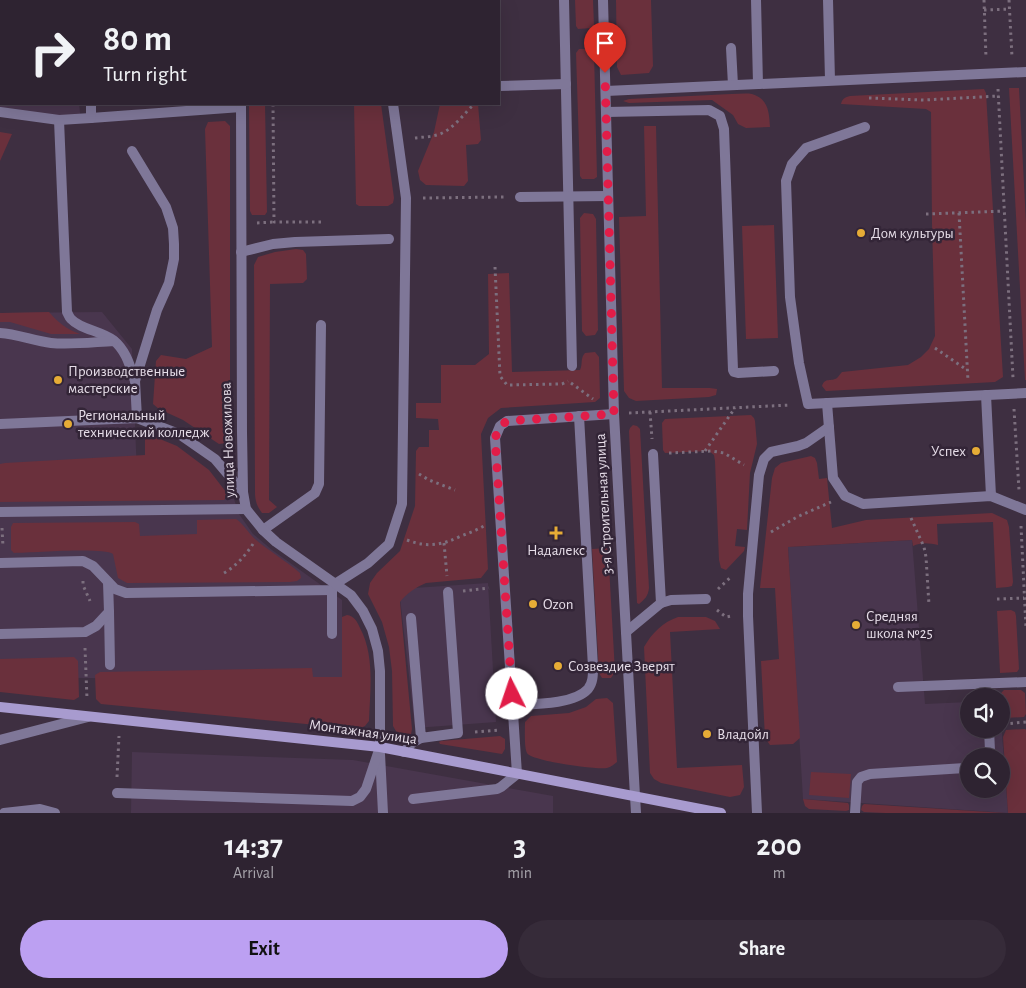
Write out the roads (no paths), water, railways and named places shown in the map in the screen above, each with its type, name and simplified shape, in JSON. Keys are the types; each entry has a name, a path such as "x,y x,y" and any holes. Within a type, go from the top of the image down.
{"main road":[{"path":"0,708 88,717"},
{"name":"Монтажная улица","path":"88,717 380,747 721,813"}],"street":[{"path":"564,0 572,366"},
{"name":"3-я Строительная улица","path":"603,0 614,414 636,813"},
{"path":"756,0 758,84"},
{"path":"828,0 830,80"},
{"path":"731,48 733,85"},
{"path":"606,91 1026,72"},
{"path":"500,86 566,84"},
{"path":"90,105 92,118"},
{"path":"0,112 58,120 92,118 152,109 241,105"},
{"name":"улица Новожилова","path":"241,105 243,492 246,509 263,530 276,542 334,587 350,596 363,611 372,629 378,651 380,671 380,747 383,813"},
{"path":"2,563 83,561 93,566 115,589 126,593 334,587 368,563 389,544 402,504 406,198 393,105"},
{"path":"606,112 709,110 720,116 724,129 733,370 738,373 774,372"},
{"path":"58,120 67,312 71,319 79,324 106,335 124,352 135,381 137,418"},
{"path":"864,128 806,148 792,164 786,181 790,297 799,363 808,404 1026,393"},
{"path":"132,151 166,207 174,244 174,259 169,283 157,310 135,381"},
{"path":"520,197 608,196"},
{"path":"241,252 273,244 295,242 388,239"},
{"path":"263,530 315,493 319,484 321,325"},
{"path":"0,333 58,344 114,341"},
{"path":"986,395 991,496"},
{"path":"827,403 833,478 845,496 863,504 991,496 1023,509"},
{"path":"413,799 497,789 517,774 495,438 500,426 507,421 614,414"},
{"path":"512,705 561,702 577,697 588,689 593,679 579,416"},
{"path":"0,424 137,418 178,434 215,459 243,492"},
{"path":"757,813 748,594 759,475 764,459 771,452 806,443 829,427"},
{"path":"653,454 661,603"},
{"path":"0,512 246,509"},
{"path":"108,582 110,665"},
{"path":"332,634 334,587"},
{"path":"404,752 412,743 421,738 458,733 448,592"},
{"path":"626,632 661,603 670,600 706,599"},
{"path":"0,634 85,632 96,626 109,612"},
{"path":"411,618 421,738"},
{"path":"898,687 1026,682"},
{"name":"Монтажная улица","path":"0,740 88,717"},
{"path":"117,793 352,801 360,797 366,788 380,747"},
{"path":"855,813 857,782 860,777 870,774 960,768"},
{"path":"4,813 40,809 55,813"}],"place":[{"name":"Дом культуры","path":"861,233"},
{"name":"Производственные мастерские","path":"58,380"},
{"name":"Региональный технический колледж","path":"68,424"},
{"name":"Успех","path":"976,451"},
{"name":"Надалекс","path":"556,533"},
{"name":"Ozon","path":"533,604"},
{"name":"Средняя школа №25","path":"856,625"},
{"name":"Созвездие Зверят","path":"558,666"},
{"name":"Владойл","path":"707,734"}]}
